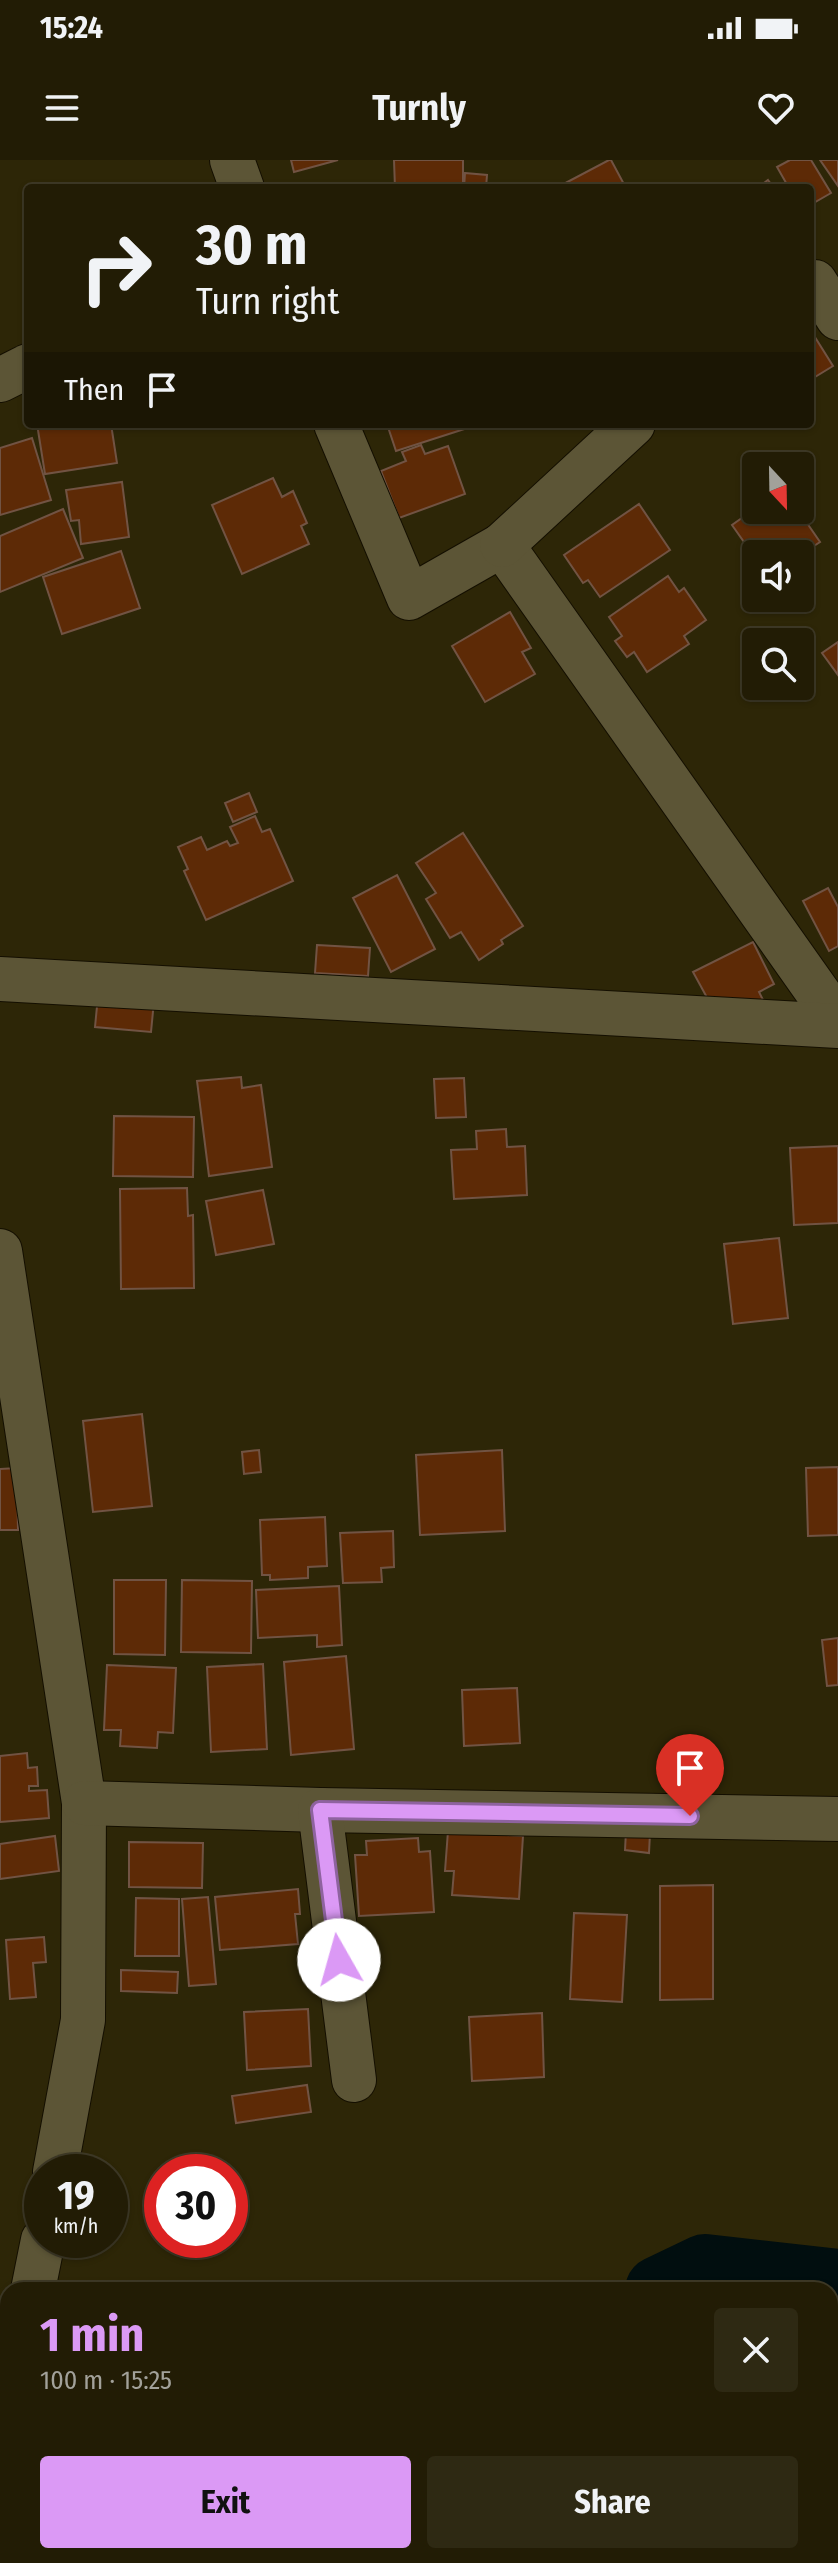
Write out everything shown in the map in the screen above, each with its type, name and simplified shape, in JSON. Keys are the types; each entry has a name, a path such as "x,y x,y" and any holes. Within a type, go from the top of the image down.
{"street":[{"path":"232,160 241,184"},
{"path":"821,278 838,318"},
{"path":"0,380 24,368"},
{"path":"338,428 409,598 502,545 629,428"},
{"path":"502,545 838,1023"},
{"path":"0,979 838,1023"},
{"path":"0,1251 84,1803 83,2020 58,2154"},
{"path":"84,1803 838,1819"},
{"path":"320,1810 354,2080"},
{"path":"35,2282 39,2258"}],"building":[{"path":"291,160 338,160 294,172"},
{"path":"394,160 463,160 463,183 395,184"},
{"path":"609,160 624,184 564,184"},
{"path":"790,160 811,160 831,193 814,203 814,184 787,184 777,167"},
{"path":"820,160 838,160 838,186"},
{"path":"465,173 487,175 486,184 464,184"},
{"path":"814,336 833,366 814,378"},
{"path":"38,428 112,428 117,463 45,474"},
{"path":"388,428 468,428 396,451"},
{"path":"32,438 51,500 0,515 0,448"},
{"path":"421,445 425,454 448,446 465,494 399,518 381,471 406,461 402,452"},
{"path":"273,478 282,497 293,491 307,523 301,526 309,544 242,574 212,505"},
{"path":"122,482 129,537 81,544 79,520 71,521 66,490"},
{"path":"639,504 670,550 600,597 588,580 583,583 564,555"},
{"path":"63,509 83,558 0,592 0,536"},
{"path":"742,518 742,524 808,524 820,542 814,546 814,540 743,540 732,525"},
{"path":"121,551 140,608 62,634 43,577"},
{"path":"668,576 679,592 684,588 706,620 684,636 689,644 647,672 634,652 627,657 615,641 622,636 609,617"},
{"path":"510,612 531,648 522,652 535,674 485,702 452,646"},
{"path":"838,642 838,675 822,653"},
{"path":"249,793 257,812 233,822 225,803"},
{"path":"255,816 262,832 270,829 293,881 206,920 184,871 188,869 178,847 201,837 207,850 227,841 230,846 238,843 230,827"},
{"path":"463,833 523,926 479,960 461,932 450,938 426,899 436,893 416,863"},
{"path":"397,875 435,949 391,972 353,898"},
{"path":"828,888 838,907 838,946 829,951 803,901"},
{"path":"753,942 774,984 759,992 763,1000 716,1014 693,972"},
{"path":"317,945 370,948 368,976 315,973"},
{"path":"98,996 154,1001 151,1032 95,1027"},
{"path":"241,1077 242,1088 261,1085 272,1167 209,1176 197,1081"},
{"path":"464,1078 466,1117 436,1118 434,1079"},
{"path":"114,1116 194,1117 193,1177 113,1176"},
{"path":"506,1129 507,1147 525,1146 527,1195 454,1199 451,1150 477,1149 476,1131"},
{"path":"838,1146 838,1223 794,1225 790,1148"},
{"path":"187,1188 188,1216 193,1215 194,1288 121,1289 120,1189"},
{"path":"263,1190 274,1244 216,1255 206,1201"},
{"path":"779,1238 788,1318 733,1324 724,1244"},
{"path":"142,1414 152,1506 93,1512 83,1421"},
{"path":"259,1450 261,1472 244,1474 242,1452"},
{"path":"502,1450 505,1531 420,1535 416,1455"},
{"path":"838,1467 838,1535 808,1536 806,1468"},
{"path":"17,1468 18,1530 0,1530 0,1469"},
{"path":"325,1517 327,1566 308,1567 308,1578 270,1580 270,1575 262,1575 260,1520"},
{"path":"393,1531 394,1567 381,1568 382,1582 343,1583 340,1533"},
{"path":"114,1580 166,1580 165,1655 114,1654"},
{"path":"182,1580 252,1581 251,1653 181,1652"},
{"path":"339,1586 342,1645 317,1647 317,1635 258,1638 256,1590"},
{"path":"838,1638 838,1685 827,1686 822,1640"},
{"path":"346,1656 354,1749 291,1755 284,1662"},
{"path":"263,1664 267,1749 211,1752 207,1667"},
{"path":"107,1665 176,1668 173,1733 158,1732 157,1748 120,1746 121,1730 104,1730"},
{"path":"517,1688 520,1743 464,1746 462,1690"},
{"path":"27,1753 28,1768 37,1767 38,1786 29,1786 29,1791 47,1790 49,1818 0,1822 0,1756"},
{"path":"448,1831 523,1836 519,1899 452,1895 454,1871 445,1871"},
{"path":"626,1831 650,1833 649,1853 625,1850"},
{"path":"55,1836 59,1871 0,1879 0,1844"},
{"path":"418,1838 419,1852 430,1851 434,1912 359,1916 355,1855 367,1855 366,1841"},
{"path":"129,1842 203,1843 202,1888 129,1887"},
{"path":"713,1885 713,1999 660,2000 660,1886"},
{"path":"298,1889 300,1914 295,1914 298,1944 220,1950 215,1897"},
{"path":"208,1897 216,1984 189,1986 182,1899"},
{"path":"136,1898 179,1899 179,1956 135,1956"},
{"path":"574,1913 627,1915 622,2002 570,1999"},
{"path":"44,1937 46,1962 33,1963 36,1997 10,1999 6,1940"},
{"path":"121,1970 178,1972 177,1993 121,1991"},
{"path":"308,2009 311,2066 247,2070 244,2012"},
{"path":"542,2013 544,2077 472,2081 469,2017"},
{"path":"307,2085 311,2112 236,2123 232,2096"}],"waterway":[{"path":"676,2282 705,2268 829,2282"}],"route":[{"path":"339,1960 320,1810 690,1816"}]}
